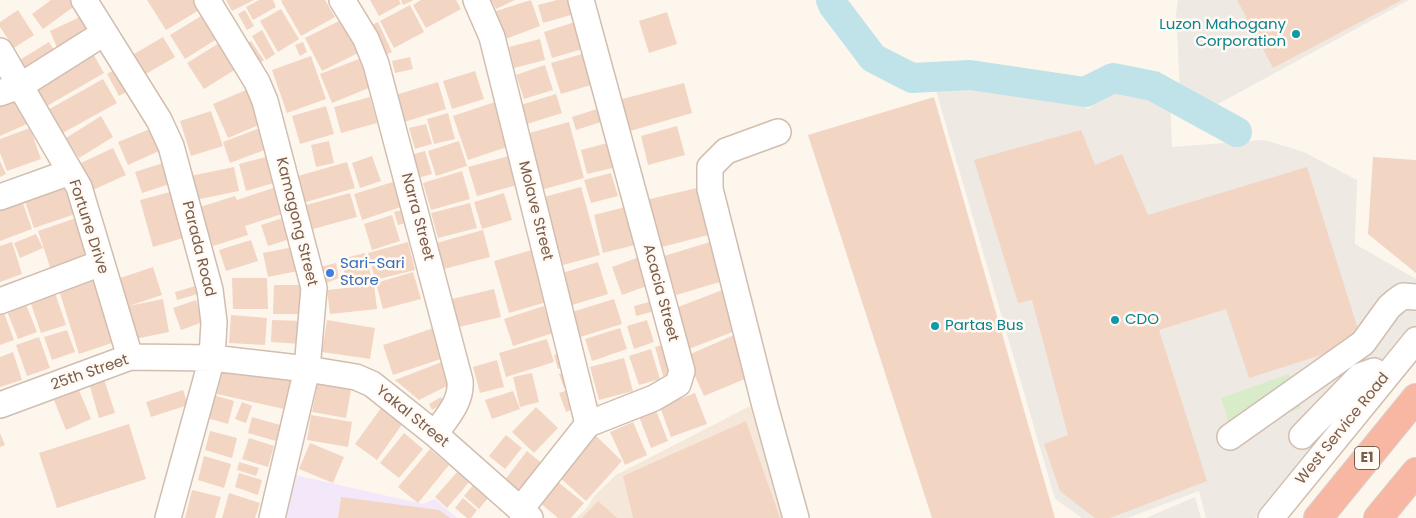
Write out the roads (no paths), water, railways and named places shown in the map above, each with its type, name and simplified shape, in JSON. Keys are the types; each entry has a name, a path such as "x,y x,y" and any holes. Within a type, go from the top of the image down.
{"highway":[{"name":"E1","path":"1318,518 1416,398"},
{"path":"1378,518 1416,472"}],"street":[{"name":"Parada Road","path":"84,0 159,120 171,146 210,290 214,322 212,358 168,518"},
{"name":"Kamagong Street","path":"207,0 257,82 265,101 314,288 307,369 272,518"},
{"name":"Narra Street","path":"342,0 366,39 376,64 460,381 461,390 459,398 435,434"},
{"name":"Molave Street","path":"476,0 492,37 588,424"},
{"name":"Acacia Street","path":"581,0 682,371 678,384 670,390 588,424"},
{"path":"10,90 104,33"},
{"name":"Fortune Drive","path":"0,51 10,90 70,172 79,188 130,357"},
{"path":"778,132 726,151 710,167 710,189 765,406 796,518"},
{"path":"0,197 70,172"},
{"path":"0,301 101,263"},
{"path":"1230,437 1363,343 1389,307 1403,296 1416,297"},
{"name":"West Service Road","path":"1271,518 1416,340"},
{"name":"25th Street","path":"0,405 130,357 212,358"},
{"name":"Yakal Street","path":"212,358 307,369 356,377 372,384 435,434 525,514"},
{"path":"1302,436 1360,376 1374,371 1385,378"},
{"path":"525,514 588,424"}],"waterway":[{"path":"831,0 873,58 912,78 970,75 1085,92 1113,78 1153,86 1237,132"}],"place":[{"name":"Luzon Mahogany Corporation","path":"1296,34"},
{"name":"Sari-Sari Store","path":"330,273"},
{"name":"CDO","path":"1115,320"},
{"name":"Partas Bus","path":"935,326"}]}
